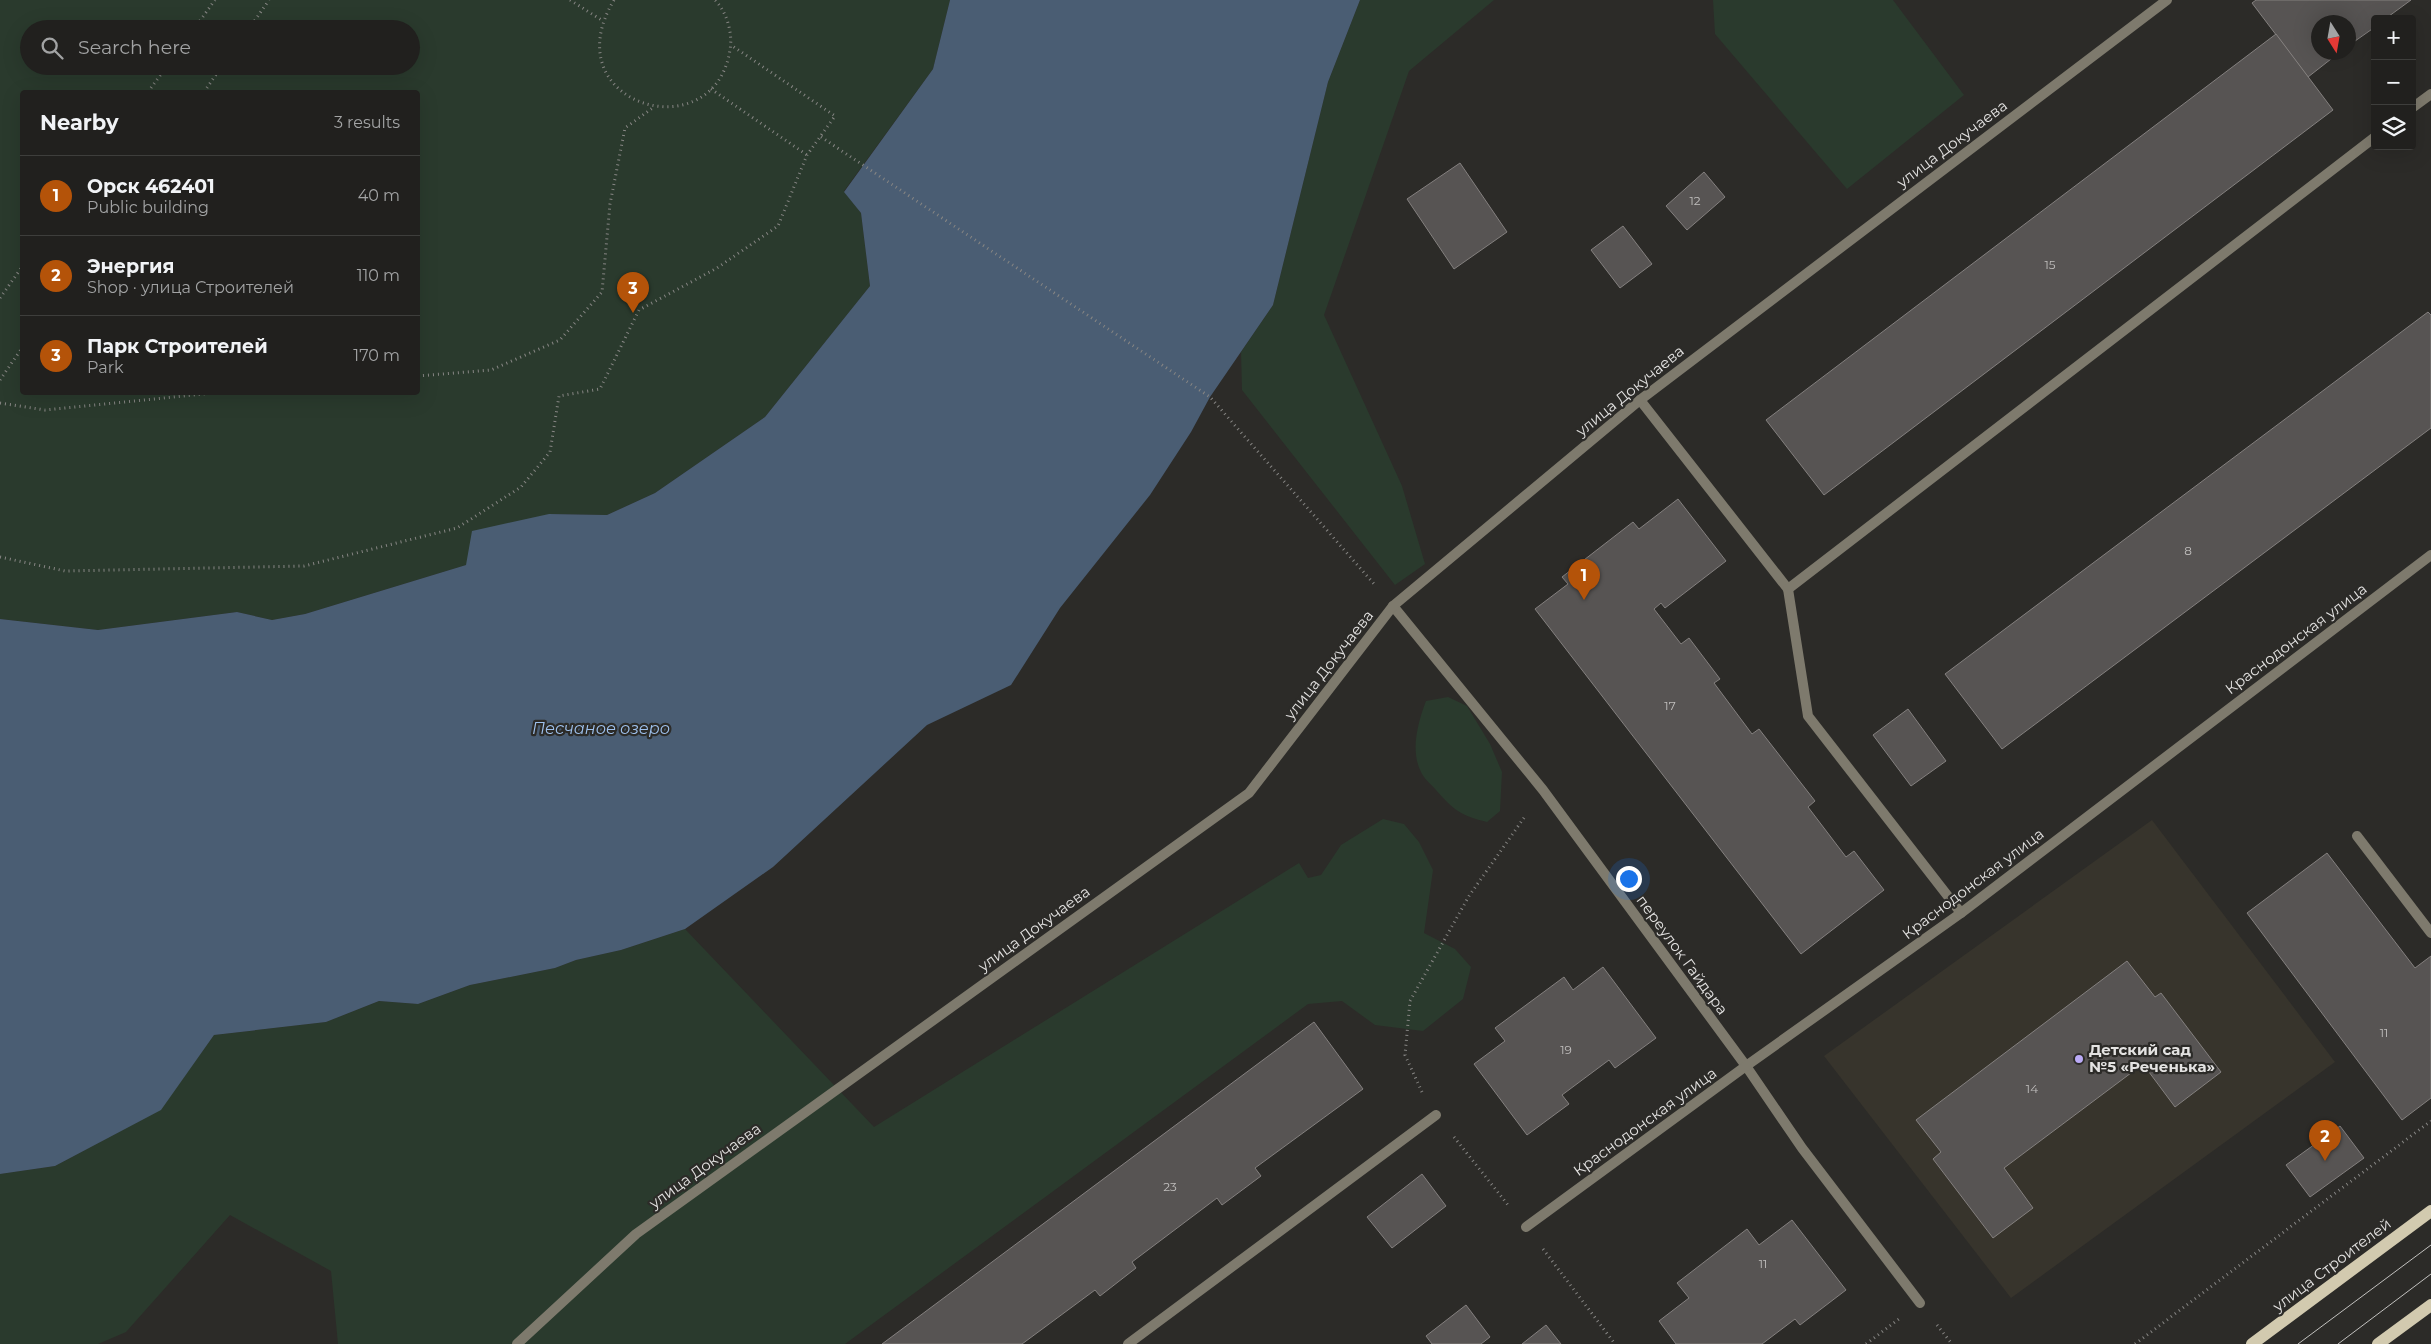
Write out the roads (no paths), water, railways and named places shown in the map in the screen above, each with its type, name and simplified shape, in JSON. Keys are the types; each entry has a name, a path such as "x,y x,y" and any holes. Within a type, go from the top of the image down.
{"main road":[{"name":"улица Строителей","path":"2252,1344 2431,1211"},
{"path":"2378,1344 2431,1305"}],"street":[{"name":"улица Докучаева","path":"517,1344 636,1234 1249,793 1394,606 1640,400 2167,0"},
{"path":"2416,105 2431,94"},
{"path":"1788,589 2371,140"},
{"path":"1640,400 1788,589 1808,716 1962,913"},
{"name":"Краснодонская улица","path":"1526,1227 1746,1066 1962,913 2431,555"},
{"name":"переулок Гайдара","path":"1394,606 1543,790 1746,1066 1802,1148 1920,1304"},
{"path":"2357,836 2431,933"},
{"path":"1128,1344 1436,1115"}],"water":[{"name":"Песчаное озеро","path":"950,0 1360,0 1328,82 1273,305 1210,397 1191,432 1150,495 1060,608 1011,685 927,725 773,867 685,929 621,950 576,960 555,968 470,985 418,1004 379,1001 326,1022 214,1035 161,1110 55,1166 0,1174 0,619 98,630 237,612 272,620 305,614 466,565 472,531 549,514 607,515 655,493 765,417 870,286 861,213 844,192 933,69"}],"tram line":[{"path":"2298,1344 2431,1245"},
{"path":"2338,1344 2431,1274"}],"place":[{"name":"Парк Строителей","path":"633,313"},
{"name":"Орск 462401","path":"1584,600"},
{"name":"Детский сад №5 «Реченька»","path":"2079,1059"},
{"name":"Энергия","path":"2325,1161"}]}
